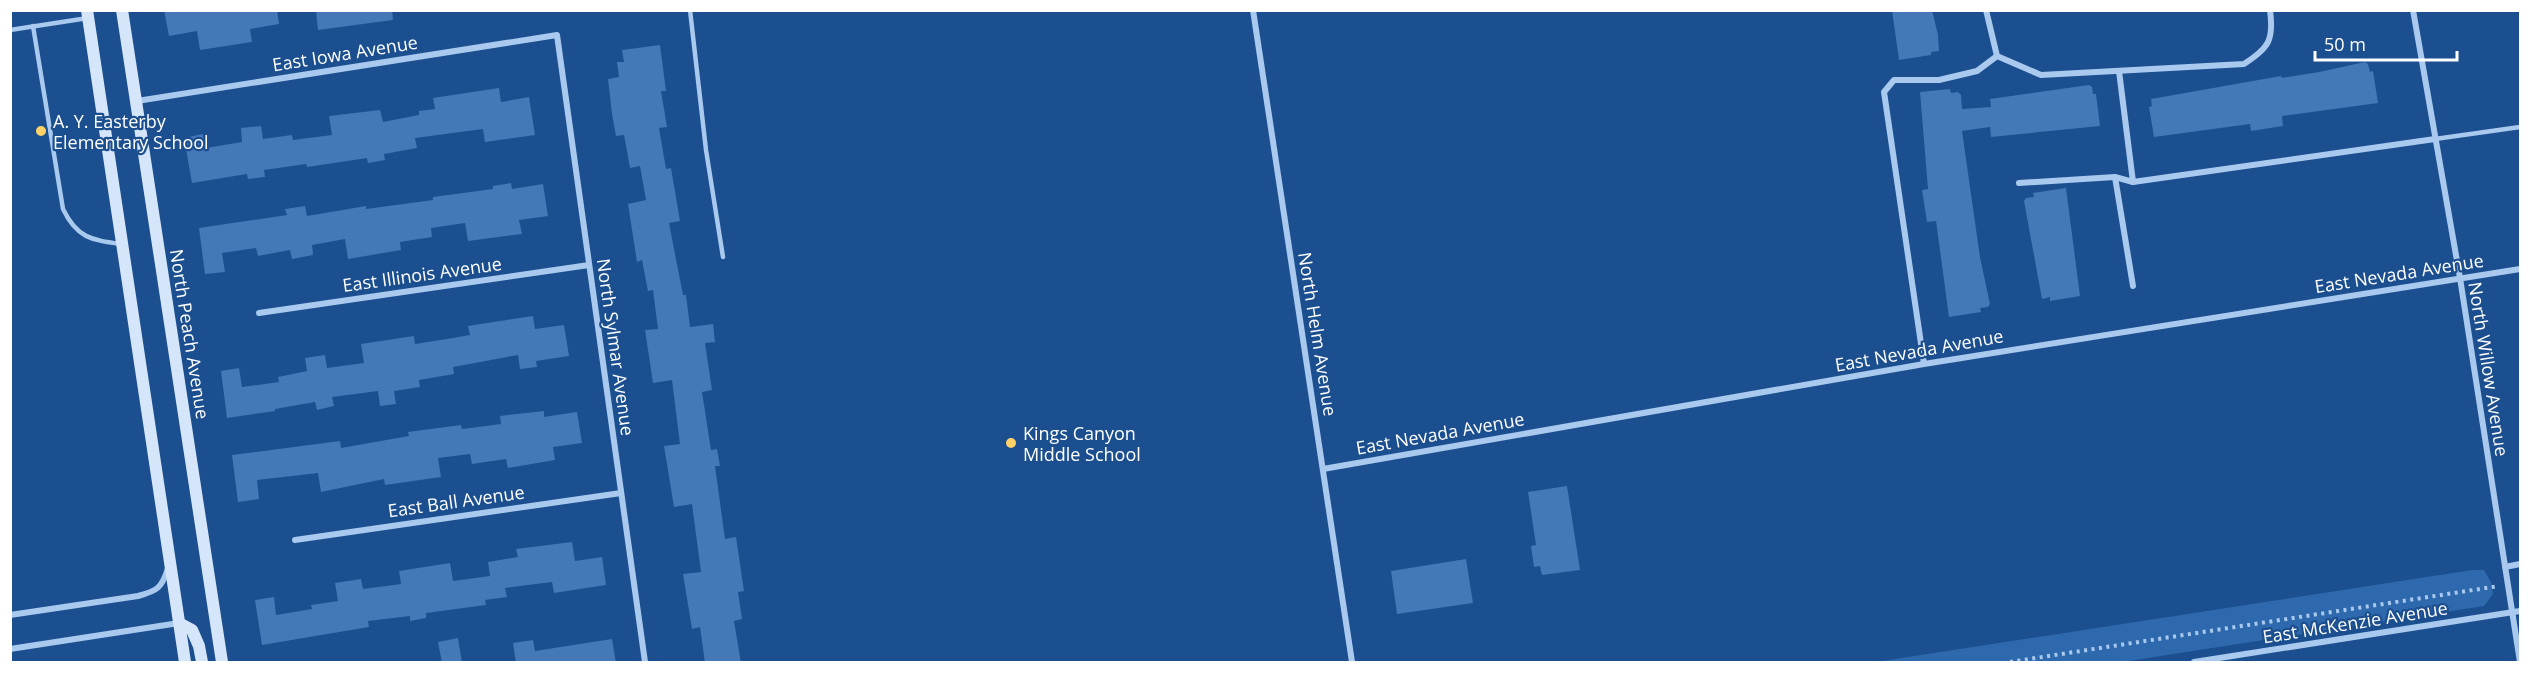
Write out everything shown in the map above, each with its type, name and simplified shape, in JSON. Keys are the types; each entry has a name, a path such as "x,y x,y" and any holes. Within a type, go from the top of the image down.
{"main road":[{"name":"North Peach Avenue","path":"122,10 222,663"},
{"path":"87,14 185,663"},
{"path":"179,623 192,630 199,646 202,663"}],"street":[{"name":"North Helm Avenue","path":"1253,10 1352,663"},
{"path":"1986,10 1997,56"},
{"path":"1997,56 2041,75 2244,64 2261,53 2273,31 2270,10"},
{"name":"North Willow Avenue","path":"2413,10 2460,278 2520,662"},
{"name":"East Iowa Avenue","path":"137,101 557,35"},
{"name":"North Sylmar Avenue","path":"557,35 645,663"},
{"path":"1924,364 1884,92 1894,80 1939,80 1958,76 1977,71 1997,56"},
{"path":"2119,71 2133,182"},
{"path":"2019,183 2115,177 2133,182 2436,139"},
{"path":"2115,177 2133,286"},
{"name":"East Illinois Avenue","path":"260,313 589,265"},
{"name":"East Nevada Avenue","path":"1323,469 1924,364 2520,269"},
{"name":"East Ball Avenue","path":"295,540 621,493"},
{"path":"10,615 138,596 156,591 165,579 170,562"},
{"path":"2505,567 2520,564"},
{"name":"East McKenzie Avenue","path":"2194,663 2520,611"},
{"path":"10,649 179,623"}],"lane":[{"path":"690,10 706,150 723,256"},
{"path":"10,30 87,14"},
{"path":"33,26 63,209 70,225 92,241 122,244"},
{"path":"2436,139 2520,127"}],"path":[{"path":"2010,663 2508,584"}],"shaded area":[{"path":"2484,570 2491,582 2493,594 2484,606 2122,662 1876,662"}],"building":[{"path":"164,10 277,10 279,24 250,29 252,42 200,50 197,31 169,36"},
{"path":"316,10 392,10 393,20 318,30"},
{"path":"1892,10 1932,10 1939,51 1931,52 1931,55 1899,60"},
{"path":"660,45 666,91 661,91 667,127 659,128 666,169 671,168 680,221 669,223 683,295 686,295 690,327 713,324 715,342 705,343 712,390 702,392 711,450 717,449 720,466 715,466 725,539 736,537 744,591 738,592 742,619 734,621 741,663 705,663 700,627 692,629 683,574 701,572 692,504 674,507 664,446 680,444 672,380 653,383 645,330 658,329 653,290 648,291 642,260 637,262 628,204 646,200 640,166 630,168 624,135 616,136 612,114 608,79 619,77 617,62 624,62 622,50"},
{"path":"2365,62 2370,72 2373,71 2378,103 2282,116 2283,126 2251,131 2250,124 2154,137 2149,107 2152,106 2151,99 2281,76 2282,78 2319,72"},
{"path":"2089,85 2092,87 2093,94 2096,94 2100,126 1991,137 1990,127 1962,131 1980,257 1990,304 1988,307 1980,308 1981,312 1949,317 1936,221 1927,222 1922,190 1928,189 1920,92 1950,89 1951,93 1958,92 1961,95 1962,109 1991,107 1990,99"},
{"path":"499,88 501,102 529,97 535,135 485,142 483,129 415,138 417,148 384,154 385,160 368,163 367,158 307,167 306,164 264,170 265,177 248,179 247,174 192,183 184,138 203,134 206,148 242,142 241,128 261,126 263,139 292,135 293,140 332,135 329,116 380,110 383,122 419,115 419,111 435,109 433,98"},
{"path":"511,183 512,189 543,184 548,216 519,220 522,234 468,241 465,223 431,228 432,237 400,242 401,250 348,259 345,239 312,245 313,255 292,259 290,250 258,256 256,248 222,253 225,272 205,274 199,228 287,215 285,209 305,206 307,216 366,206 366,209 433,200 433,197 493,189 493,186"},
{"path":"2066,188 2080,296 2050,301 2050,297 2042,299 2024,201 2026,198 2034,197 2033,193"},
{"path":"533,316 535,329 564,325 569,356 536,361 537,367 520,369 518,355 453,367 454,374 419,380 420,387 394,391 396,404 380,406 378,391 332,397 334,406 317,410 315,402 227,418 221,371 239,368 242,387 279,382 278,377 307,371 305,358 325,355 327,368 364,363 361,344 414,336 415,344 453,338 470,335 468,326"},
{"path":"544,411 544,417 577,412 582,443 553,447 555,460 508,468 506,459 472,464 470,454 438,458 441,477 385,485 384,479 321,492 318,473 257,480 259,499 238,502 232,455 340,441 341,448 409,436 408,432 461,425 462,429 501,424 500,416"},
{"path":"1567,486 1580,570 1542,575 1540,566 1534,567 1531,546 1536,545 1528,492"},
{"path":"572,542 575,561 602,557 606,585 554,593 552,582 505,588 507,597 485,600 486,605 426,613 426,618 410,621 410,616 368,621 369,627 262,645 255,600 274,597 276,615 312,609 311,605 338,601 335,583 361,579 363,589 401,584 399,571 450,563 453,581 490,576 488,562 518,557 516,549"},
{"path":"1466,559 1473,603 1397,614 1391,571"},
{"path":"458,638 462,663 442,663 438,642"},
{"path":"612,639 616,663 516,663 513,643 533,640 535,651"}],"place":[{"name":"A. Y. Easterby Elementary School","path":"41,131"},
{"name":"Kings Canyon Middle School","path":"1011,443"}]}
